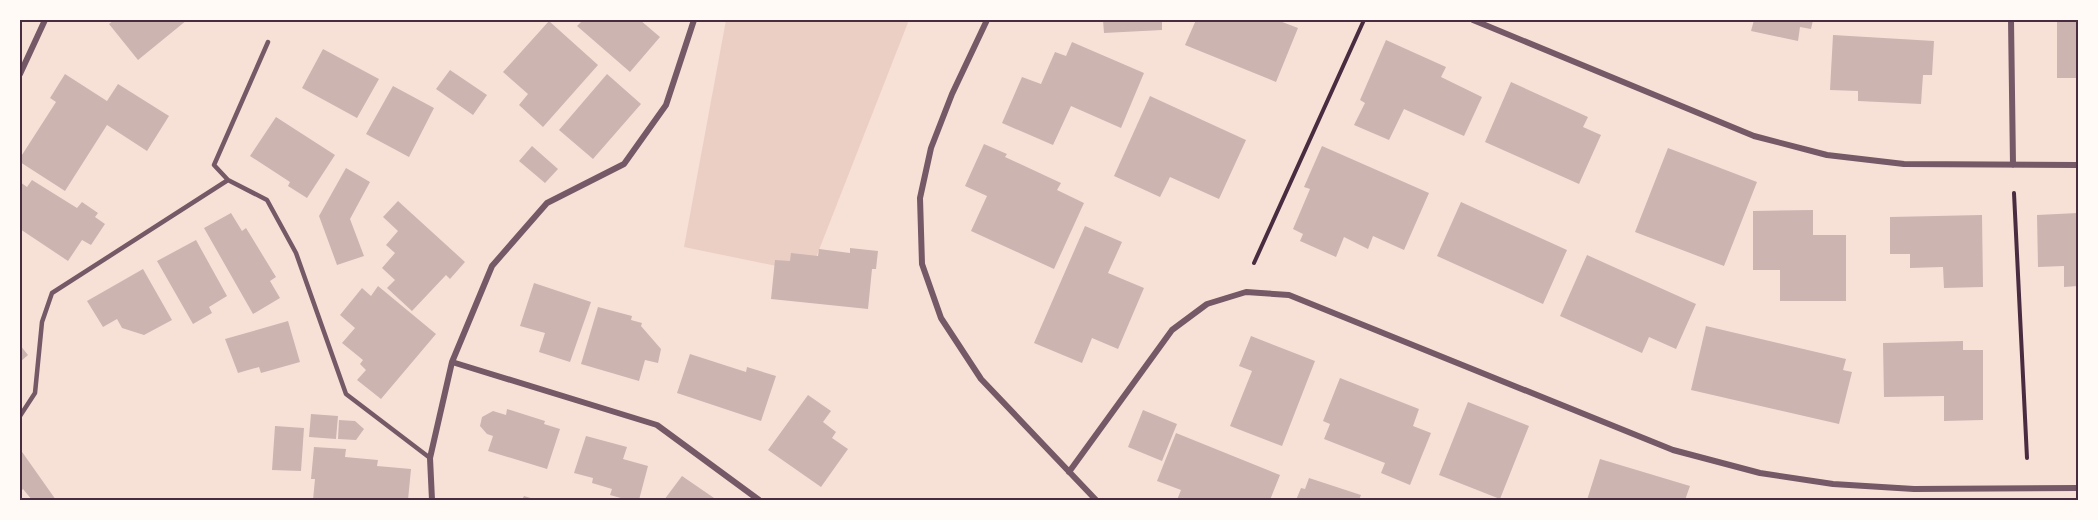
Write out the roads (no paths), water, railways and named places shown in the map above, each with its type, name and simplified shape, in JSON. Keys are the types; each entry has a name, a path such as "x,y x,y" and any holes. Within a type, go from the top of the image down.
{"street":[{"path":"20,74 45,20"},
{"path":"432,501 430,458 452,362 492,266 547,203 624,164 666,105 694,20"},
{"path":"987,20 952,94 931,148 920,198 922,264 941,318 981,379 1096,501"},
{"path":"1473,20 1764,139 1827,155 1904,164 2079,165"},
{"path":"2011,20 2013,165"},
{"path":"1069,472 1172,330 1207,304 1246,292 1289,295 1673,450 1738,467 1833,484 1914,489 2079,488"},
{"path":"452,362 657,425 759,501"}],"lane":[{"path":"268,42 214,165 228,180 267,200 296,253 346,394 430,458"},
{"path":"20,416 35,393 42,322 52,293 228,180"}]}
